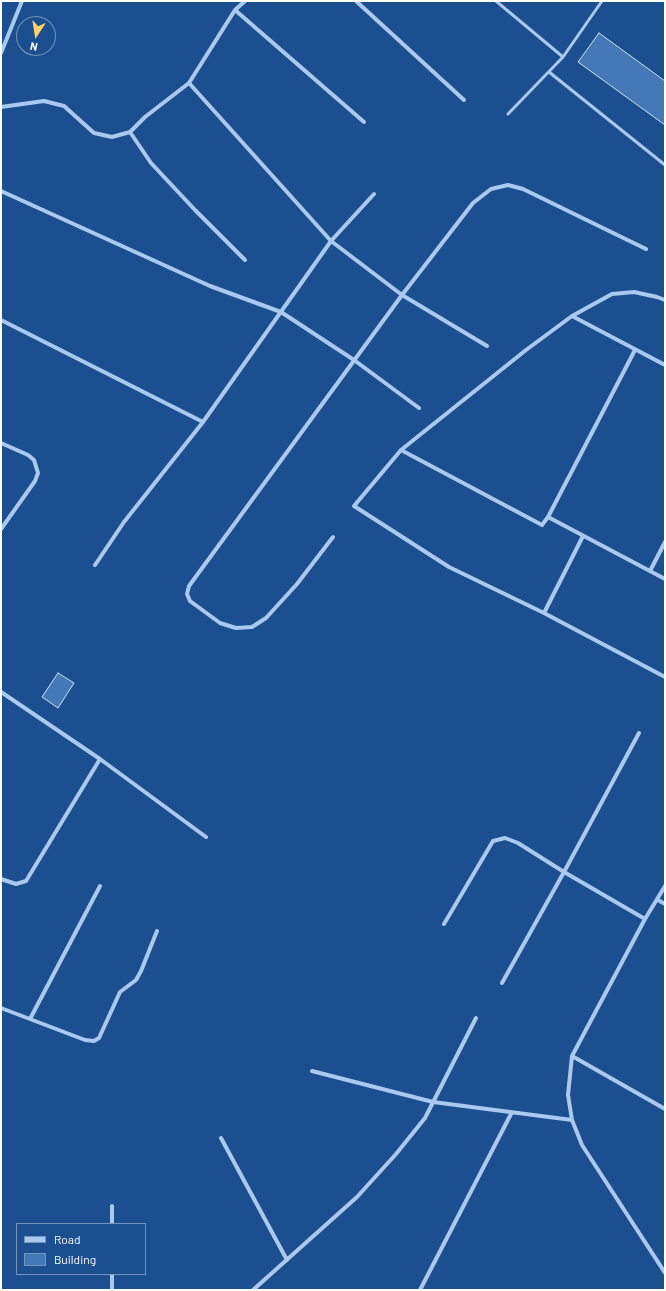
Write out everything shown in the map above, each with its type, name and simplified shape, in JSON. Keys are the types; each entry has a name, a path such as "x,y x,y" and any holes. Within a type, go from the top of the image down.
{"street":[{"path":"1,53 22,1"},
{"path":"1,108 44,101 64,106 94,133 112,137 130,132 145,117 189,83 235,10 245,1"},
{"path":"356,1 464,100"},
{"path":"235,10 364,122"},
{"path":"189,83 331,241 402,295 488,346"},
{"path":"130,132 151,163 245,260"},
{"path":"333,537 297,584 266,618 252,627 236,628 220,623 190,601 186,594 189,586 402,295 474,203 491,189 508,186 523,189 646,249"},
{"path":"1,191 210,286 281,312 354,360 419,408"},
{"path":"95,565 124,522 203,422 331,241 374,194"},
{"path":"665,300 634,292 612,294 572,316 526,350 401,450 354,506 449,567 544,613 665,677"},
{"path":"572,316 665,365"},
{"path":"1,320 203,422"},
{"path":"401,450 542,525 548,517 635,350"},
{"path":"1,443 34,460 38,473 35,481 1,529"},
{"path":"548,517 665,579"},
{"path":"544,613 583,536"},
{"path":"650,571 665,542"},
{"path":"1,692 100,759 206,837"},
{"path":"502,983 639,733"},
{"path":"1,879 16,884 26,881 100,759"},
{"path":"444,924 493,841 505,838 518,843 564,872 645,919"},
{"path":"30,1019 100,886"},
{"path":"665,886 658,900 645,919 572,1056 568,1095 572,1120 582,1146 665,1273"},
{"path":"658,900 665,904"},
{"path":"1,1008 74,1037 94,1041 99,1038 120,992 136,980 157,931"},
{"path":"253,1290 357,1197 396,1154 425,1118 476,1018"},
{"path":"572,1056 665,1108"},
{"path":"312,1071 433,1102 572,1120"},
{"path":"420,1290 512,1112"},
{"path":"221,1138 287,1260"},
{"path":"112,1206 112,1223"},
{"path":"112,1275 112,1290"}],"lane":[{"path":"496,1 563,58"},
{"path":"508,114 563,58 602,1"},
{"path":"549,72 665,165"}],"building":[{"path":"599,33 665,81 665,125 578,62"},
{"path":"58,673 74,683 58,708 42,697"}]}
